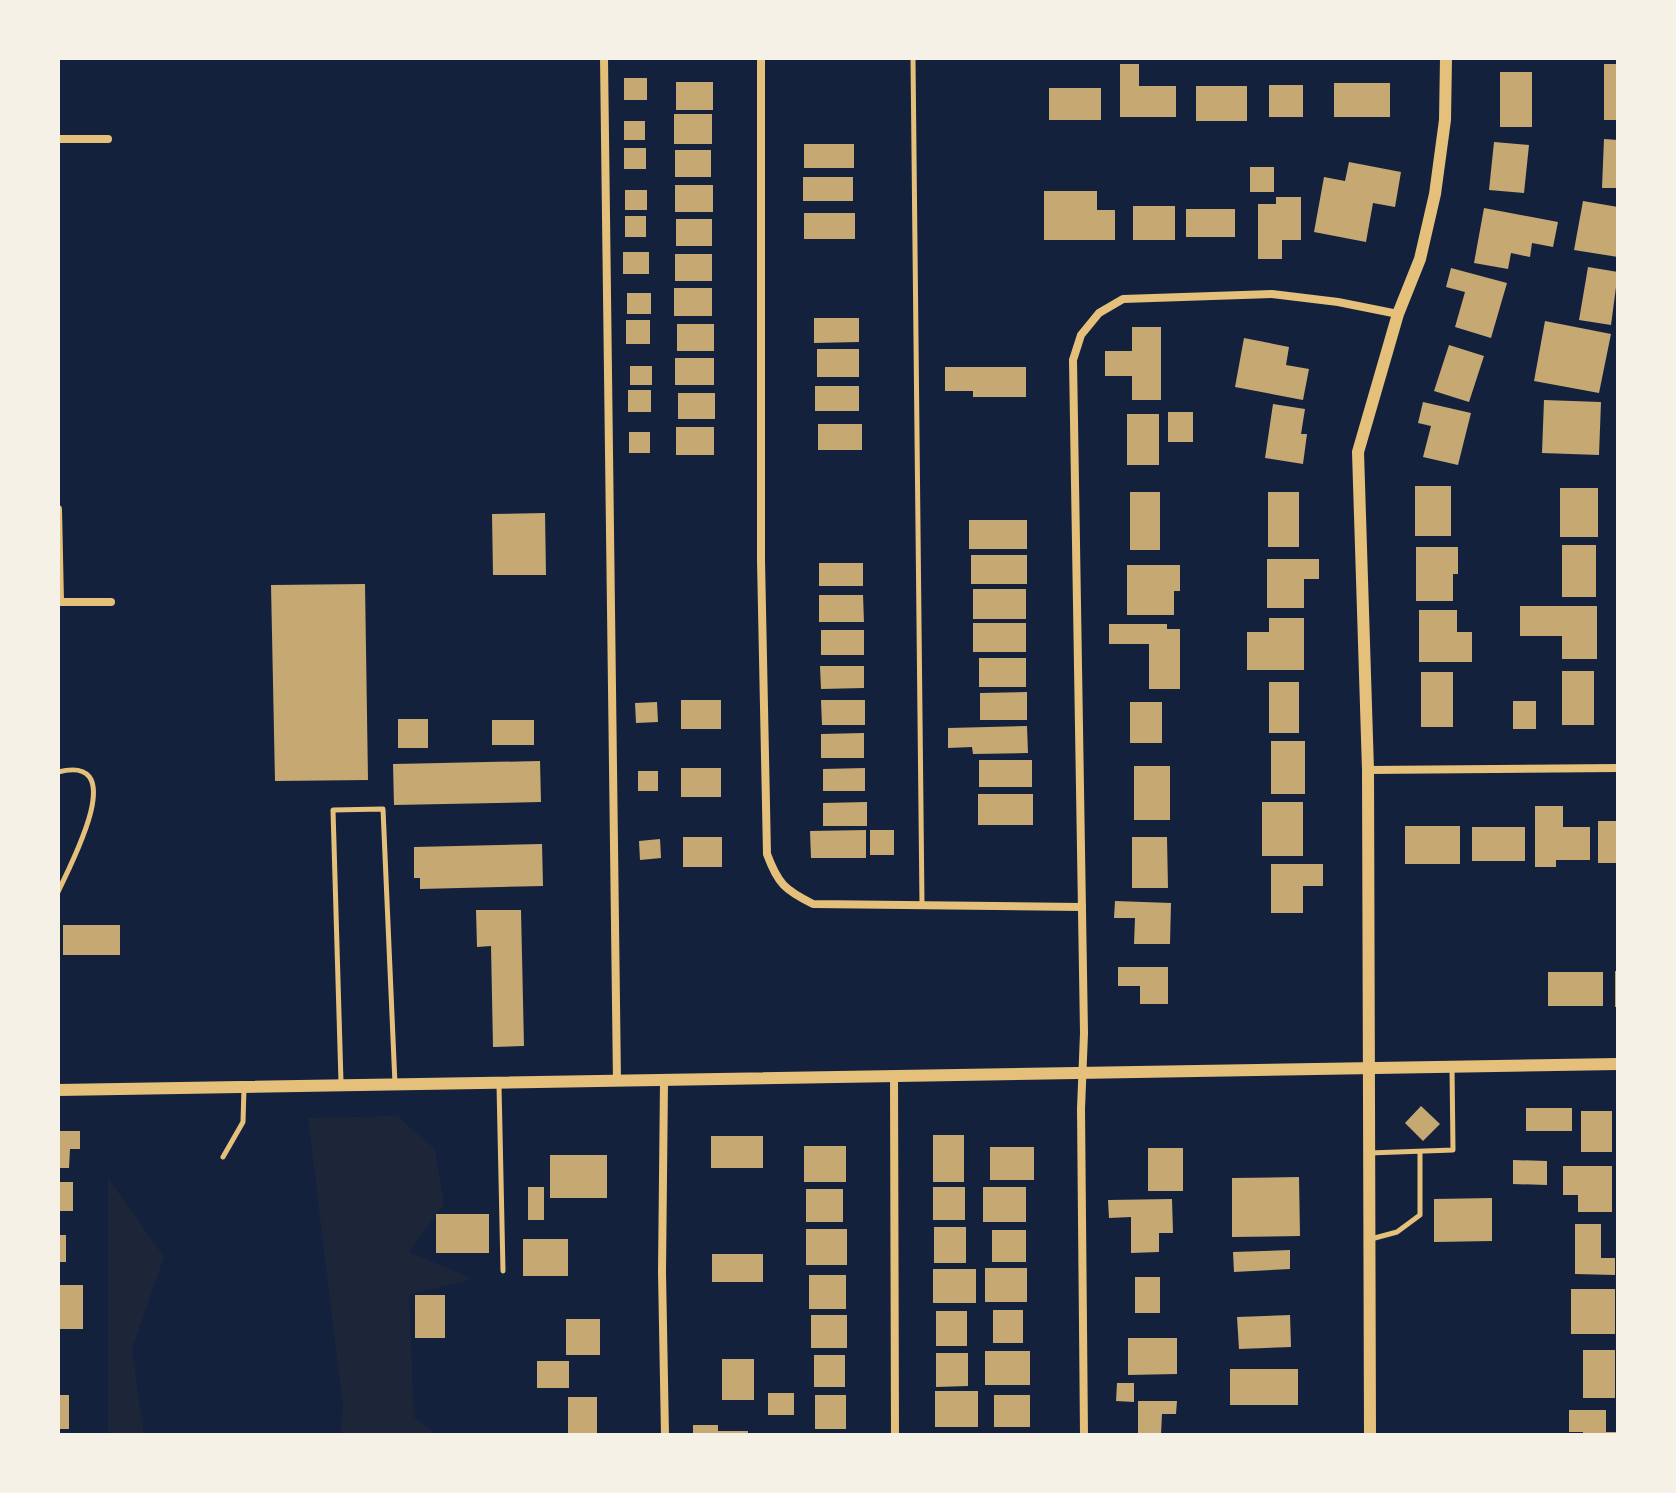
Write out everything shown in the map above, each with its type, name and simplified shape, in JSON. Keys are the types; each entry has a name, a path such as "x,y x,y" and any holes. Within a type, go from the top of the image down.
{"street":[{"path":"604,58 617,1082"},
{"path":"761,58 761,560 767,854 774,871 789,892 813,904 1082,907"},
{"path":"1370,1435 1368,770 1358,452 1398,314 1420,259 1435,194 1445,120 1446,58"},
{"path":"58,139 108,139"},
{"path":"1084,1435 1082,907 1073,360 1081,335 1099,313 1123,299 1272,294 1338,302 1398,314"},
{"path":"58,509 59,602 111,602"},
{"path":"1368,770 1618,768"},
{"path":"58,1090 1618,1064"},
{"path":"894,1077 895,1435"},
{"path":"664,1081 662,1272 665,1435"}],"lane":[{"path":"913,58 922,905"},
{"path":"58,772 76,770 89,776 94,786 94,804 58,892"},
{"path":"341,1086 333,810 383,809 395,1085"},
{"path":"1368,1153 1453,1150 1452,1067"},
{"path":"499,1084 503,1271"},
{"path":"223,1157 243,1122 244,1087"},
{"path":"1369,1240 1397,1232 1420,1215 1420,1152"}],"shaded area":[{"path":"397,1116 435,1149 444,1204 409,1252 473,1279 409,1295 414,1417 437,1435 340,1435 343,1407 308,1118"},
{"path":"108,1178 164,1257 132,1349 144,1435 108,1435"}],"building":[{"path":"1120,64 1139,64 1139,86 1176,86 1176,117 1120,117"},
{"path":"1604,64 1618,64 1618,120 1604,120"},
{"path":"1500,72 1532,72 1532,127 1500,127"},
{"path":"624,78 647,78 647,100 624,100"},
{"path":"676,82 713,82 713,110 676,110"},
{"path":"1334,83 1390,83 1390,117 1334,117"},
{"path":"1269,85 1303,85 1303,117 1269,117"},
{"path":"1196,86 1247,86 1247,121 1196,121"},
{"path":"1049,88 1101,88 1101,120 1049,120"},
{"path":"674,114 712,114 712,144 674,144"},
{"path":"624,121 645,121 645,140 624,140"},
{"path":"1604,139 1618,140 1618,188 1602,188"},
{"path":"1494,142 1529,145 1524,193 1489,190"},
{"path":"804,144 854,144 854,168 804,168"},
{"path":"624,148 646,148 646,169 624,169"},
{"path":"675,150 711,150 711,177 675,177"},
{"path":"1349,162 1401,172 1395,207 1373,203 1366,242 1314,232 1324,177 1345,181"},
{"path":"1250,167 1274,167 1274,192 1250,192"},
{"path":"803,177 853,177 853,201 803,201"},
{"path":"675,185 713,185 713,212 675,212"},
{"path":"625,190 647,190 647,210 625,210"},
{"path":"1044,191 1097,191 1097,210 1115,210 1115,240 1044,240"},
{"path":"1276,197 1301,197 1301,240 1282,240 1282,259 1258,259 1258,204 1276,204"},
{"path":"1583,201 1618,207 1618,257 1574,250"},
{"path":"1133,206 1175,206 1175,240 1133,240"},
{"path":"1484,208 1558,222 1553,247 1532,243 1530,257 1511,253 1508,269 1474,263"},
{"path":"1186,209 1235,209 1235,237 1186,237"},
{"path":"804,213 855,213 855,239 804,239"},
{"path":"625,216 646,216 646,237 625,237"},
{"path":"676,219 712,219 712,246 676,246"},
{"path":"623,252 649,252 649,274 623,274"},
{"path":"675,254 712,254 712,281 675,281"},
{"path":"1588,267 1618,272 1611,325 1579,320"},
{"path":"1451,268 1507,283 1491,338 1455,327 1465,292 1446,287"},
{"path":"674,288 712,288 712,316 674,316"},
{"path":"627,293 651,293 651,314 627,314"},
{"path":"814,318 859,318 859,342 814,343"},
{"path":"626,320 650,320 650,344 626,344"},
{"path":"1545,321 1611,334 1599,393 1534,381"},
{"path":"677,324 714,324 714,351 677,351"},
{"path":"1132,327 1161,327 1161,400 1132,400 1132,376 1105,376 1105,351 1132,351"},
{"path":"1244,338 1289,347 1286,365 1309,369 1303,400 1235,387"},
{"path":"1449,345 1484,356 1469,402 1434,391"},
{"path":"817,349 859,349 859,377 817,377"},
{"path":"675,358 714,358 714,385 675,385"},
{"path":"630,366 652,366 652,385 630,385"},
{"path":"945,367 1026,367 1026,397 973,397 973,391 945,391"},
{"path":"815,386 859,386 859,411 815,411"},
{"path":"628,390 651,390 651,412 628,412"},
{"path":"678,393 715,393 715,419 678,419"},
{"path":"1544,400 1601,402 1599,455 1542,453"},
{"path":"1423,402 1471,413 1458,465 1423,457 1431,426 1418,423"},
{"path":"1273,404 1305,409 1301,434 1307,434 1303,464 1265,458"},
{"path":"1168,412 1193,412 1193,442 1168,442"},
{"path":"1127,414 1159,414 1159,465 1127,465"},
{"path":"818,424 862,424 862,450 818,450"},
{"path":"676,427 714,427 714,455 676,455"},
{"path":"629,432 650,432 650,453 629,453"},
{"path":"1415,486 1451,486 1451,536 1415,536"},
{"path":"1560,488 1598,488 1598,537 1560,537"},
{"path":"1130,492 1160,492 1160,550 1130,550"},
{"path":"1268,492 1299,492 1299,547 1268,547"},
{"path":"545,513 546,575 493,575 492,514"},
{"path":"969,520 1027,520 1027,549 969,549"},
{"path":"1562,545 1596,545 1596,597 1562,597"},
{"path":"1416,547 1458,547 1458,574 1453,574 1453,601 1416,601"},
{"path":"971,555 1027,555 1027,584 971,584"},
{"path":"1267,559 1319,559 1319,579 1304,579 1304,608 1267,608"},
{"path":"819,563 863,563 863,586 819,586"},
{"path":"1127,565 1180,565 1180,591 1174,591 1174,615 1127,615"},
{"path":"365,584 368,780 275,781 271,585"},
{"path":"973,589 1026,589 1026,619 973,619"},
{"path":"819,595 863,595 864,622 819,622"},
{"path":"1520,606 1597,606 1597,659 1562,659 1562,636 1520,636"},
{"path":"1419,610 1457,610 1457,632 1472,632 1472,662 1419,662"},
{"path":"1269,618 1304,618 1304,670 1247,670 1247,632 1269,632"},
{"path":"973,623 1026,623 1026,652 973,652"},
{"path":"1109,624 1167,624 1167,629 1180,629 1180,689 1149,689 1149,644 1109,644"},
{"path":"821,630 864,630 864,655 821,655"},
{"path":"979,658 1026,658 1026,687 979,687"},
{"path":"820,666 864,666 864,688 821,689"},
{"path":"1562,671 1594,671 1594,725 1562,725"},
{"path":"1421,672 1453,672 1453,727 1421,727"},
{"path":"1269,682 1299,682 1299,733 1269,733"},
{"path":"1027,692 1027,720 980,720 980,693"},
{"path":"681,700 721,700 721,729 681,729"},
{"path":"821,700 865,700 865,725 822,725"},
{"path":"1513,701 1536,701 1536,729 1513,729"},
{"path":"657,702 658,722 636,723 635,703"},
{"path":"1130,702 1162,702 1162,743 1130,743"},
{"path":"398,719 428,719 428,748 398,748"},
{"path":"492,720 534,720 534,745 492,745"},
{"path":"1027,726 1028,753 973,754 972,747 948,748 948,728"},
{"path":"864,733 864,758 821,758 821,734"},
{"path":"1271,741 1305,741 1305,794 1271,794"},
{"path":"979,760 1032,760 1032,787 979,787"},
{"path":"540,761 541,802 394,805 393,764"},
{"path":"1134,766 1170,766 1170,820 1134,820"},
{"path":"681,768 721,768 721,797 681,797"},
{"path":"865,768 865,791 823,791 823,769"},
{"path":"638,771 658,771 658,791 638,791"},
{"path":"978,794 1033,794 1033,825 978,825"},
{"path":"867,802 867,826 823,826 823,803"},
{"path":"1262,802 1303,802 1303,856 1262,856"},
{"path":"1535,806 1563,806 1563,827 1590,827 1590,860 1556,860 1556,867 1535,867"},
{"path":"1598,821 1618,821 1618,863 1598,863"},
{"path":"1405,826 1460,826 1460,864 1405,864"},
{"path":"1472,827 1525,827 1525,861 1472,861"},
{"path":"866,830 866,858 811,858 810,831"},
{"path":"870,830 894,830 894,855 870,855"},
{"path":"683,837 722,837 722,867 683,867"},
{"path":"1132,837 1167,837 1168,888 1132,888"},
{"path":"660,839 661,858 640,860 639,841"},
{"path":"542,844 543,886 420,889 420,878 414,878 414,847"},
{"path":"1271,864 1323,864 1323,886 1303,886 1303,913 1271,913"},
{"path":"1115,901 1171,903 1170,944 1134,944 1135,918 1114,918"},
{"path":"476,910 521,910 524,1046 493,1047 491,946 477,947"},
{"path":"63,925 120,925 120,955 63,955"},
{"path":"1118,967 1168,967 1168,1004 1140,1004 1140,986 1118,986"},
{"path":"1615,971 1618,971 1618,1007 1615,1007"},
{"path":"1548,972 1603,972 1603,1006 1548,1006"},
{"path":"1421,1106 1440,1124 1423,1141 1405,1123"},
{"path":"1526,1108 1572,1108 1572,1131 1526,1131"},
{"path":"1581,1111 1612,1111 1612,1152 1581,1152"},
{"path":"58,1131 80,1131 80,1149 70,1149 69,1168 58,1168"},
{"path":"933,1135 964,1135 964,1182 933,1182"},
{"path":"711,1136 763,1136 763,1168 711,1168"},
{"path":"804,1146 846,1146 846,1182 804,1182"},
{"path":"990,1147 1034,1147 1034,1180 990,1180"},
{"path":"1148,1148 1183,1148 1183,1191 1148,1191"},
{"path":"550,1155 607,1155 607,1198 550,1198"},
{"path":"1513,1160 1547,1161 1547,1185 1513,1184"},
{"path":"1563,1166 1612,1166 1612,1212 1578,1212 1578,1195 1563,1195"},
{"path":"1299,1177 1300,1236 1232,1237 1232,1178"},
{"path":"58,1182 73,1182 73,1211 58,1211"},
{"path":"528,1187 544,1187 544,1220 528,1220"},
{"path":"933,1187 965,1187 965,1220 933,1220"},
{"path":"983,1187 1026,1187 1026,1222 983,1222"},
{"path":"806,1189 843,1189 843,1222 806,1222"},
{"path":"1492,1198 1492,1241 1434,1242 1434,1199"},
{"path":"1172,1199 1173,1233 1159,1233 1159,1252 1131,1253 1131,1217 1109,1218 1108,1200"},
{"path":"436,1214 489,1214 489,1253 436,1253"},
{"path":"1575,1224 1601,1224 1601,1258 1615,1258 1615,1275 1575,1274"},
{"path":"934,1227 966,1227 966,1263 934,1263"},
{"path":"806,1229 847,1229 847,1265 806,1265"},
{"path":"992,1230 1026,1230 1026,1262 992,1262"},
{"path":"58,1235 66,1235 66,1262 58,1262"},
{"path":"523,1239 568,1239 568,1276 523,1276"},
{"path":"1290,1250 1290,1269 1234,1272 1233,1252"},
{"path":"712,1254 763,1254 763,1282 712,1282"},
{"path":"985,1268 1027,1268 1027,1302 985,1302"},
{"path":"933,1269 976,1269 976,1303 933,1303"},
{"path":"809,1275 846,1275 846,1309 809,1309"},
{"path":"1135,1277 1160,1277 1160,1313 1135,1313"},
{"path":"58,1285 83,1285 83,1329 58,1329"},
{"path":"1571,1289 1615,1289 1615,1334 1571,1334"},
{"path":"415,1295 445,1295 445,1338 415,1338"},
{"path":"993,1310 1023,1310 1023,1343 993,1343"},
{"path":"936,1311 967,1311 967,1346 936,1346"},
{"path":"811,1315 847,1315 847,1348 811,1348"},
{"path":"1290,1315 1291,1347 1239,1349 1237,1317"},
{"path":"566,1319 600,1319 600,1355 566,1355"},
{"path":"1128,1338 1177,1338 1177,1374 1128,1375"},
{"path":"1583,1350 1615,1350 1615,1398 1583,1398"},
{"path":"985,1351 1030,1351 1030,1385 985,1385"},
{"path":"936,1353 968,1353 968,1386 936,1387"},
{"path":"814,1355 845,1355 845,1387 814,1387"},
{"path":"722,1359 754,1359 754,1400 722,1400"},
{"path":"537,1361 569,1361 569,1388 537,1388"},
{"path":"1230,1369 1298,1369 1298,1405 1230,1405"},
{"path":"1117,1383 1134,1383 1134,1402 1116,1401"},
{"path":"935,1391 978,1391 978,1427 935,1427"},
{"path":"768,1393 794,1393 794,1415 768,1415"},
{"path":"58,1395 69,1395 69,1429 58,1429"},
{"path":"815,1395 846,1395 846,1429 815,1429"},
{"path":"994,1395 1030,1395 1030,1427 994,1427"},
{"path":"568,1397 597,1397 597,1435 568,1435"},
{"path":"1138,1401 1177,1401 1176,1414 1162,1414 1161,1435 1138,1435"},
{"path":"1569,1410 1606,1410 1606,1432 1617,1432 1617,1435 1569,1432"},
{"path":"693,1425 718,1425 718,1431 748,1431 748,1435 693,1435"}]}
